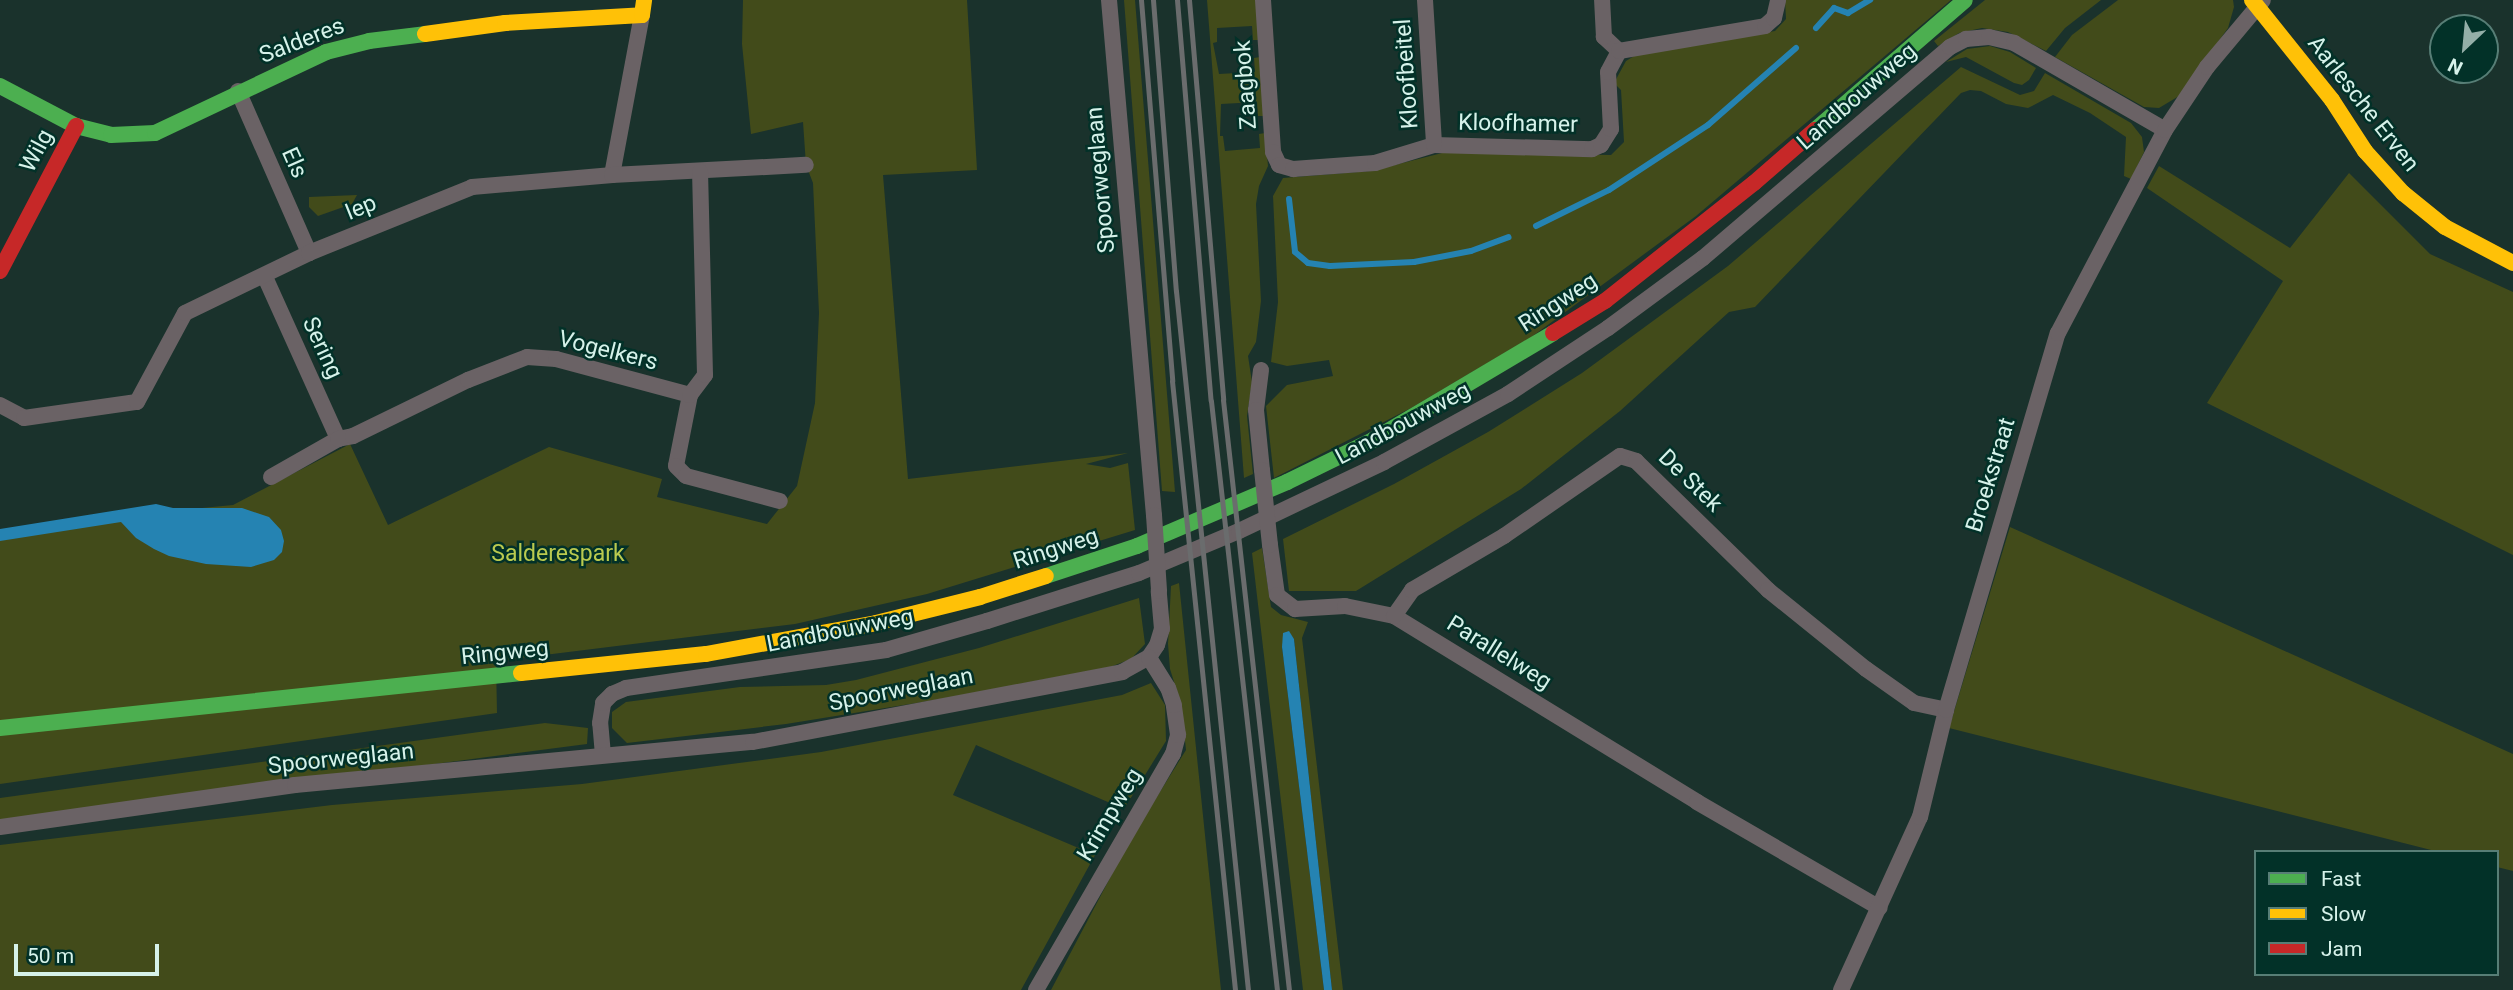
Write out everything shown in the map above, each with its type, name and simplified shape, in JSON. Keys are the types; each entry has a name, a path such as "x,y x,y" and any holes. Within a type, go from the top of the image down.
{"main road":[{"name":"Ringweg","path":"0,727 706,654 889,620 980,597 1138,546 1287,482 1373,440 1493,372 1605,301 1754,183 1965,0"},
{"name":"Aarlesche Erven","path":"2257,2 2332,100 2365,151 2403,193 2445,227 2513,263"},
{"name":"Salderes","path":"0,86 76,126 111,135 155,133 237,91 326,52 369,41 643,7"},
{"name":"Wilg","path":"0,271 76,126"}],"street":[{"name":"Spoorweglaan","path":"0,827 295,785 767,739 1122,672 1149,656 1157,645 1162,629 1109,0"},
{"name":"Zaagbok","path":"1263,0 1273,152 1279,165"},
{"name":"Kloofbeitel","path":"1425,0 1434,145"},
{"path":"1602,0 1604,37 1619,51 1765,26 1774,18 1778,0"},
{"name":"Broekstraat","path":"1841,990 1920,817 1946,710 2058,333 2165,130 2207,67 2257,2"},
{"name":"Salderes","path":"612,175 643,7"},
{"name":"Landbouwweg","path":"603,755 600,723 603,703 612,694 626,688 886,650 987,621 1139,573 1239,531 1384,462 1507,394 1608,328 1703,258 1940,55 1966,38 1989,37 2014,43 2165,130"},
{"name":"Kloofhamer","path":"1279,165 1293,169 1375,163 1434,145 1592,149 1601,145 1611,129 1608,72 1619,51"},
{"name":"Els","path":"237,91 309,253"},
{"name":"Iep","path":"0,405 24,418 137,402 185,313 309,253 472,187 612,175 806,165"},
{"path":"700,172 705,375 690,395 676,466 687,476 780,501"},
{"name":"Sering","path":"264,277 338,439"},
{"name":"Vogelkers","path":"271,477 338,439 353,436 468,380 527,357 556,359 690,395"},
{"name":"Parallelweg","path":"1261,370 1256,410 1277,595 1295,609 1345,606 1394,616 1697,802 1880,908"},
{"name":"De Stek","path":"1394,616 1412,590 1504,536 1620,456 1636,461 1768,590 1866,668 1914,703 1946,710"},
{"name":"Krimpweg","path":"1036,990 1173,754 1178,735 1174,705 1168,688 1149,656"}],"green space":[{"name":"Salderespark","path":"743,0 967,0 977,170 883,175 908,479 1128,453 1086,464 1110,468 1128,463 1135,530 927,594 795,624 496,661 497,713 0,784 0,537 119,516 233,505 350,444 388,525 549,447 662,479 657,497 767,524 797,486 815,403 819,313 813,183 806,165 803,122 751,134 742,44"},
{"path":"1124,0 1135,0 1175,492 1162,491"},
{"path":"1207,0 1256,0 1259,40 1253,40 1252,26 1217,28 1217,42 1213,43 1219,74 1255,72 1254,58 1260,57 1264,116 1258,116 1257,102 1221,104 1220,136 1223,136 1225,151 1260,148 1259,134 1265,133 1268,166 1259,186 1256,204 1261,301 1256,342 1248,356 1252,382 1247,416 1253,474 1244,478"},
{"path":"1785,0 1951,0 1696,216 1530,338 1411,408 1274,478 1266,406 1287,385 1333,376 1329,360 1287,366 1271,362 1278,302 1273,196 1283,178 1371,171 1446,152 1611,155 1624,142 1621,90 1614,83 1626,61 1639,53 1775,31 1786,19"},
{"path":"1985,0 2101,0 2065,28 2046,51 2008,32 1982,28 1959,33 1938,46 1934,41"},
{"path":"2118,0 2233,0 2234,7 2228,28 2179,96 2159,108 2144,107 2055,57 2072,35"},
{"path":"1990,46 2010,52 2036,68 2029,80 2022,85 2014,83 1966,57 1946,62 1967,49"},
{"path":"1961,67 2020,95 2034,91 2045,73 2131,123 2142,137 2144,152 2131,179 2124,176 2126,137 2090,113 2053,95 2028,108 2006,104 1981,91 1961,93 1755,307 1729,312 1620,411 1521,489 1356,591 1289,591 1283,539 1394,484 1488,432 1582,373 1728,266"},
{"path":"2159,166 2290,248 2349,173 2430,254 2513,292 2513,555 2207,403 2283,281 2147,188"},
{"path":"357,195 352,204 318,216 309,207 309,197"},
{"path":"2010,527 2513,754 2513,871 2499,868 2499,850 2431,850 1949,728"},
{"path":"1262,548 1271,607 1281,615 1308,622 1302,638 1343,990 1332,990 1294,639 1289,632 1282,647 1324,990 1303,990 1252,553"},
{"path":"1179,583 1221,990 1051,990 1130,840 1186,750 1181,704 1170,669 1168,644 1171,586"},
{"path":"1139,598 1145,644 1131,659 1110,667 941,699 786,724 627,743 612,728 612,712 626,702 740,687 826,685 856,680 979,648"},
{"path":"1151,683 1165,705 1166,741 1124,809 976,745 953,795 1095,855 1021,990 0,990 0,845 332,805 582,784 821,752 1122,695"},
{"path":"545,723 588,728 587,744 0,821 0,798"}],"water":[{"path":"156,504 173,508 242,508 269,517 281,530 284,541 282,552 274,560 251,567 206,564 169,556 154,549 136,538 121,522 0,541 0,529"},
{"path":"1289,631 1294,639 1332,990 1324,990 1282,647 1283,633"}],"waterway":[{"path":"1816,28 1834,8 1848,13 1870,0"},
{"path":"1536,226 1609,190 1708,125 1796,48"},
{"path":"1289,199 1295,252 1308,263 1330,266 1414,262 1471,251 1509,237"}],"railway":[{"path":"1141,0 1172,381 1235,990"},
{"path":"1153,0 1176,291 1248,990"},
{"path":"1177,0 1211,401 1277,990"},
{"path":"1189,0 1223,400 1289,990"}],"traffic: fast":[{"path":"1815,130 1965,0"},
{"path":"0,86 76,126 111,135 155,133 326,52 369,41 425,34"},
{"path":"1046,576 1137,546 1287,482 1373,440 1553,333"},
{"path":"0,728 521,673"}],"traffic: slow":[{"path":"425,34 505,23 642,15 644,0"},
{"path":"2252,0 2332,100 2365,151 2403,193 2445,227 2513,263"},
{"path":"521,673 706,654 876,623 980,597 1046,576"}],"traffic: jam":[{"path":"0,271 76,126"},
{"path":"1553,333 1605,301 1754,183 1815,130"}]}
